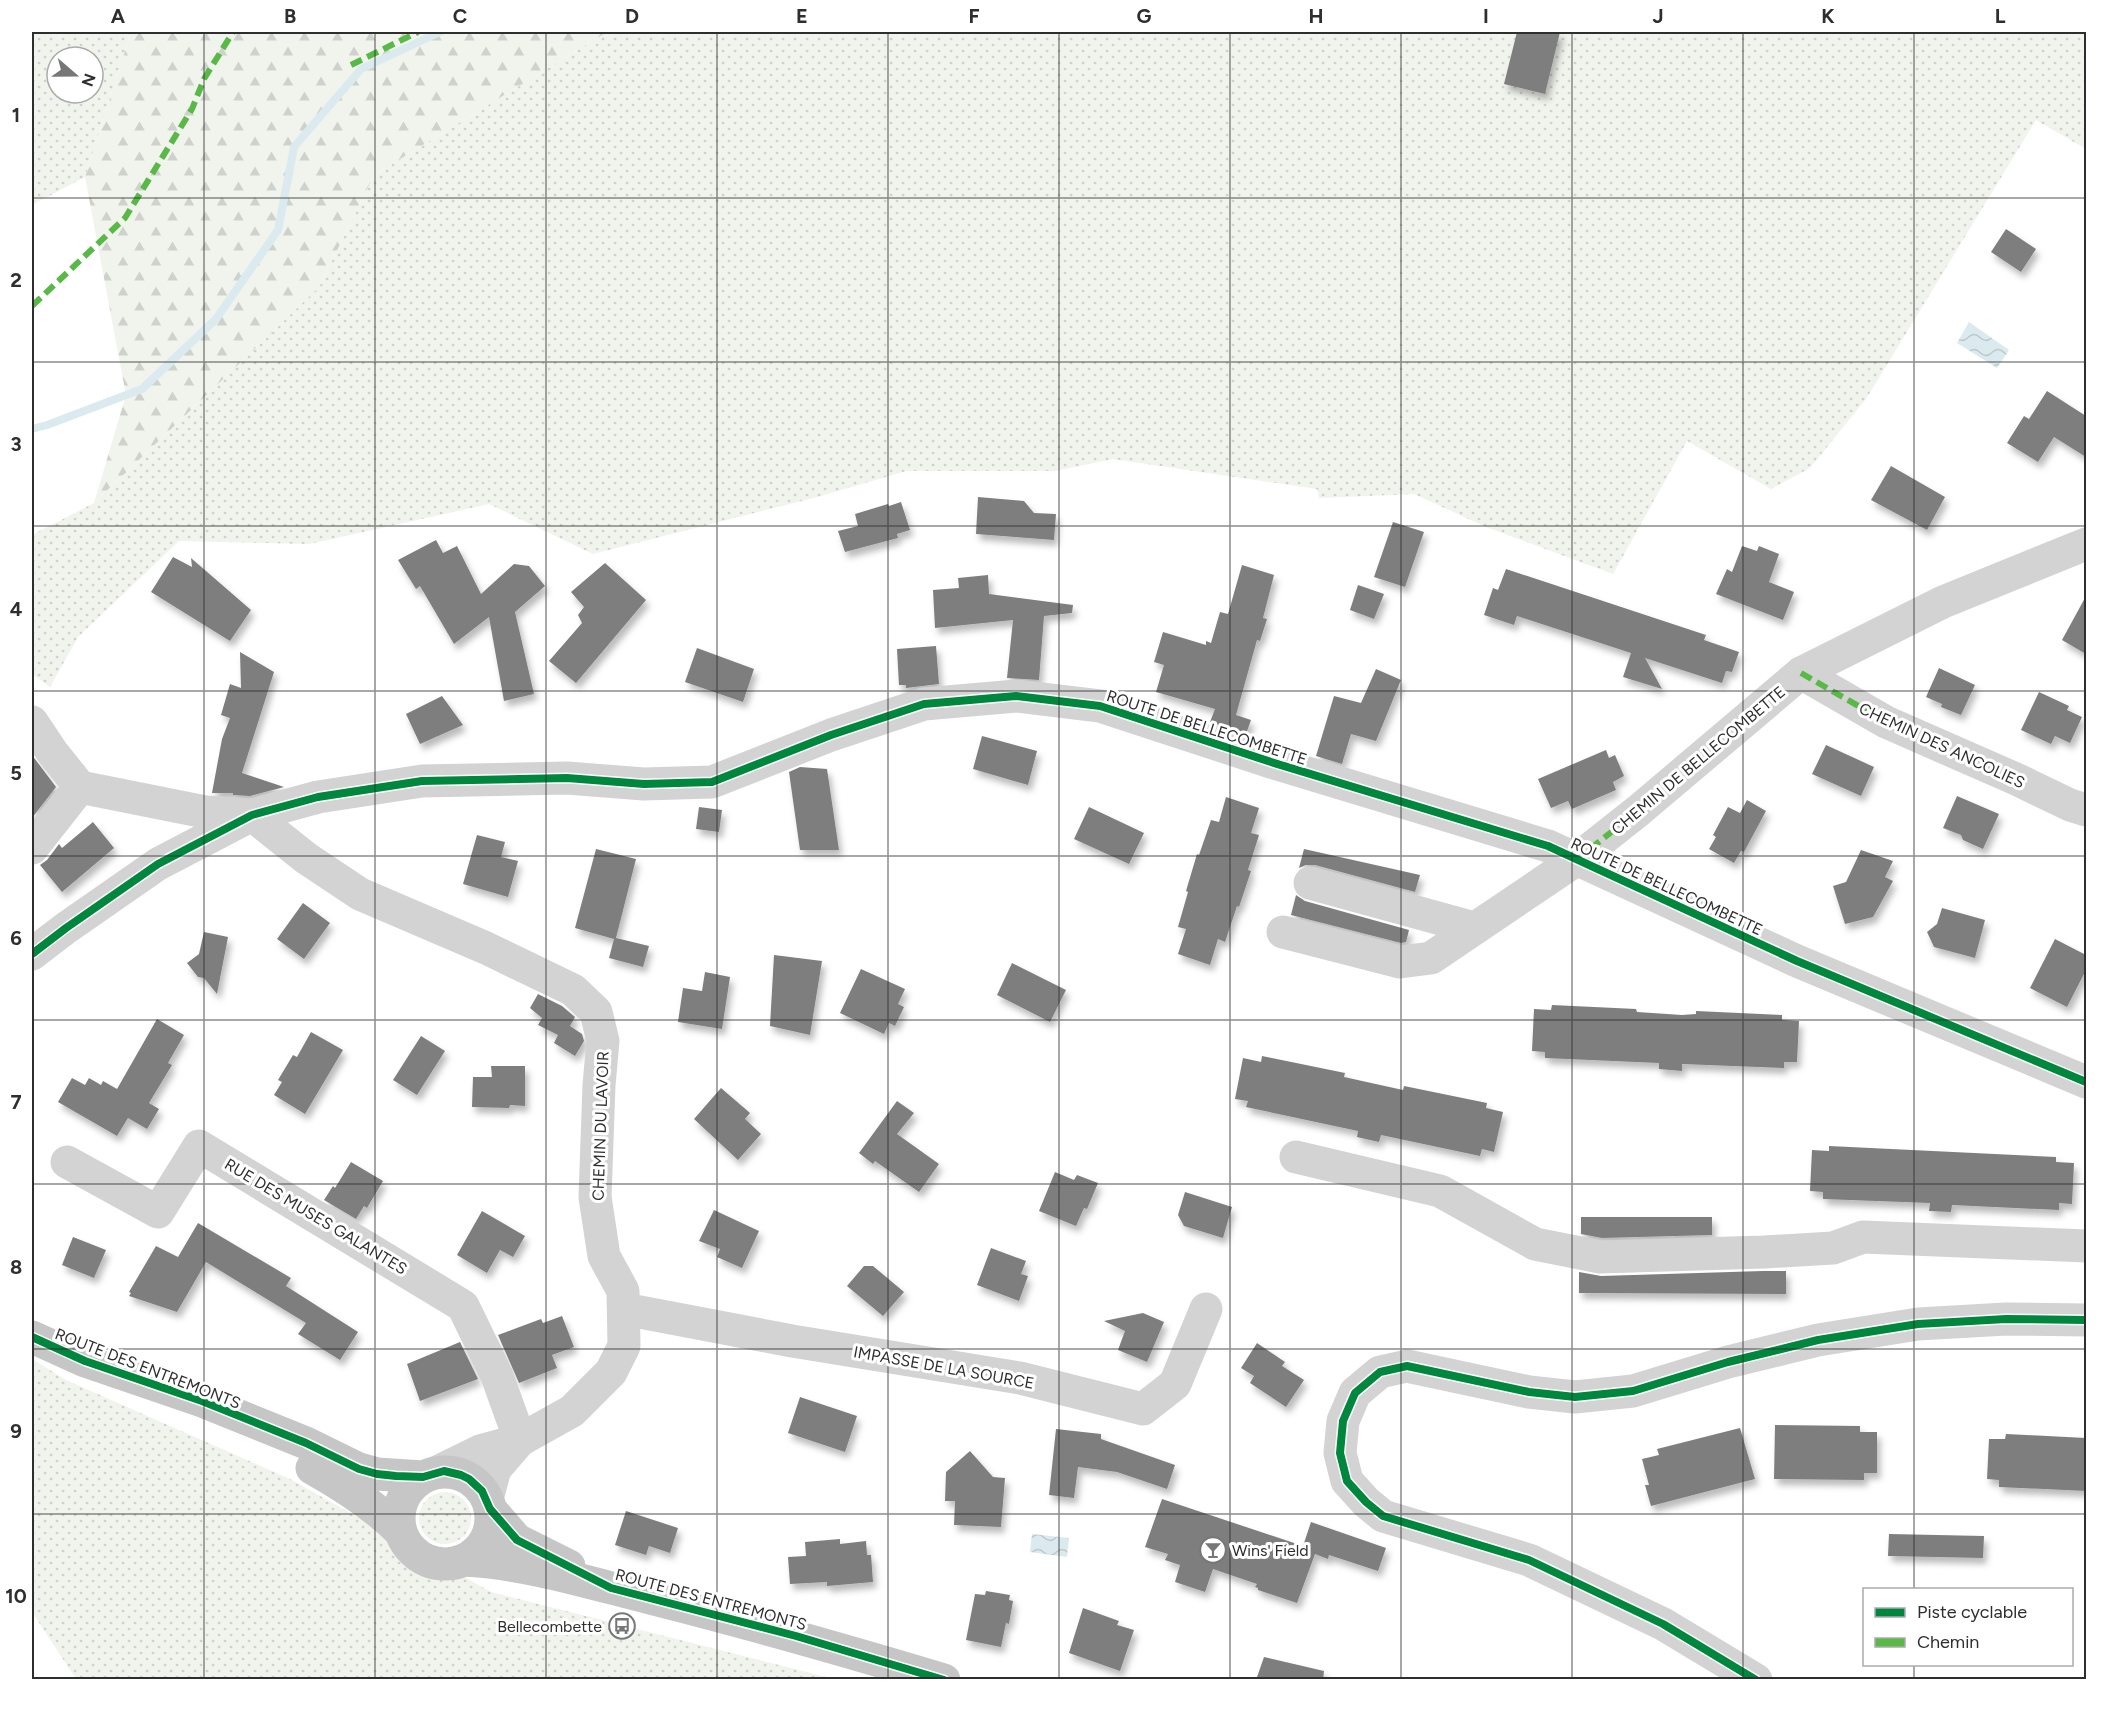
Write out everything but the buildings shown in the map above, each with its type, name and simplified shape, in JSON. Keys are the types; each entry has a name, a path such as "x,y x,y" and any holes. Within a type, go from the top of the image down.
{"main road":[{"name":"ROUTE DES ENTREMONTS","path":"32,1338 85,1361 202,1401 306,1443 359,1469 377,1474 429,1475 453,1472 469,1479 482,1491 488,1504 517,1539 611,1588"},
{"name":"ROUTE DES ENTREMONTS","path":"222,1410 382,1512 400,1531 412,1550 431,1562 442,1564 464,1560 491,1561 611,1588 796,1636 944,1680"},
{"path":"400,1531 400,1506 412,1484 429,1475"},
{"path":"464,1560 482,1544 491,1521 488,1504"}],"street":[{"name":"CHEMIN DE BELLECOMBETTE","path":"1282,932 1400,962 1431,958 1576,860 1638,811 1801,673 1943,602 2086,543"},
{"name":"CHEMIN DES ANCOLIES","path":"1801,673 1886,722 2070,805 2086,810"},
{"name":"ROUTE DE BELLECOMBETTE","path":"32,954 158,864 252,815 318,797 422,781 567,778 644,784 712,782 831,735 924,704 1016,696 1100,706 1271,762 1548,846 1797,961 2086,1082"},
{"path":"32,722 80,787 32,848"},
{"name":"ROUTE DE BELLECOMBETTE","path":"80,787 205,812 252,815"},
{"name":"CHEMIN DU LAVOIR","path":"252,815 306,858 360,894 486,948 573,990 596,1012 603,1041 595,1197 604,1256 623,1291 624,1346 611,1372 572,1411 520,1440 480,1451 429,1475"},
{"path":"1310,883 1474,928"},
{"name":"RUE DES MUSES GALANTES","path":"67,1162 158,1212 199,1146 463,1306 497,1376 520,1440"},
{"path":"1296,1157 1440,1191 1535,1244 1600,1257 1833,1248 1863,1237 2086,1246"},
{"name":"IMPASSE DE LA SOURCE","path":"624,1309 792,1341 1020,1378 1143,1409 1175,1384 1206,1309"},
{"path":"1756,1680 1663,1624 1529,1560 1383,1516 1366,1502 1347,1481 1340,1453 1343,1421 1355,1392 1380,1372 1407,1366 1529,1392 1575,1397 1633,1391 1728,1362 1818,1340 1918,1324 1995,1319 2086,1320"},
{"name":"CHEMIN DU LAVOIR","path":"488,1504 495,1469 520,1440"}],"green space":[{"path":"32,32 131,32 85,177 32,205"},
{"path":"131,32 607,32 374,175 319,287 94,503 126,395 85,177"},
{"path":"607,32 2086,32 2086,149 2036,120 1866,399 1810,468 1771,489 1687,441 1613,574 1486,527 1414,494 1319,498 1317,489 1113,459 1055,471 906,471 821,496 593,554 489,504 309,544 179,541 78,637 50,687 32,674 32,535 94,503 319,287 374,175"},
{"path":"32,1359 66,1380 290,1479 491,1592 834,1679 76,1679 32,1612"},
{"path":"440,1492 450,1492 464,1499 471,1518 464,1537 450,1544 440,1544 430,1540 423,1533 419,1523 419,1513 423,1503 430,1496"}],"water":[{"path":"1969,322 2009,350 1997,368 1957,343"},
{"path":"1032,1534 1069,1538 1067,1557 1030,1552"}],"waterway":[{"path":"32,429 142,389 216,319 278,230 294,147 361,69 440,32"}],"marked path":[{"path":"32,306 125,218 192,109 204,79 233,32"},
{"path":"351,65 418,32"},
{"path":"1801,673 1886,722"},
{"path":"1576,860 1638,811"}],"cycle path":[{"path":"32,954 158,864 252,815 318,797 422,781 567,778 644,784 712,782 831,735 924,704 1016,696 1100,706 1271,762 1548,846 1797,961 2086,1082"},
{"path":"1756,1680 1663,1624 1529,1560 1383,1516 1366,1502 1347,1481 1340,1453 1343,1421 1355,1393 1380,1372 1407,1366 1529,1392 1575,1397 1633,1391 1728,1362 1818,1340 1918,1324 2006,1319 2086,1320"},
{"path":"32,1337 85,1361 202,1401 306,1443 359,1469 396,1476 423,1477 444,1471 461,1475 482,1491 490,1509 517,1540 611,1588 796,1636 944,1680"}],"place":[{"name":"Wins' Field","path":"1213,1550"},
{"name":"Bellecombette","path":"622,1626"}]}
